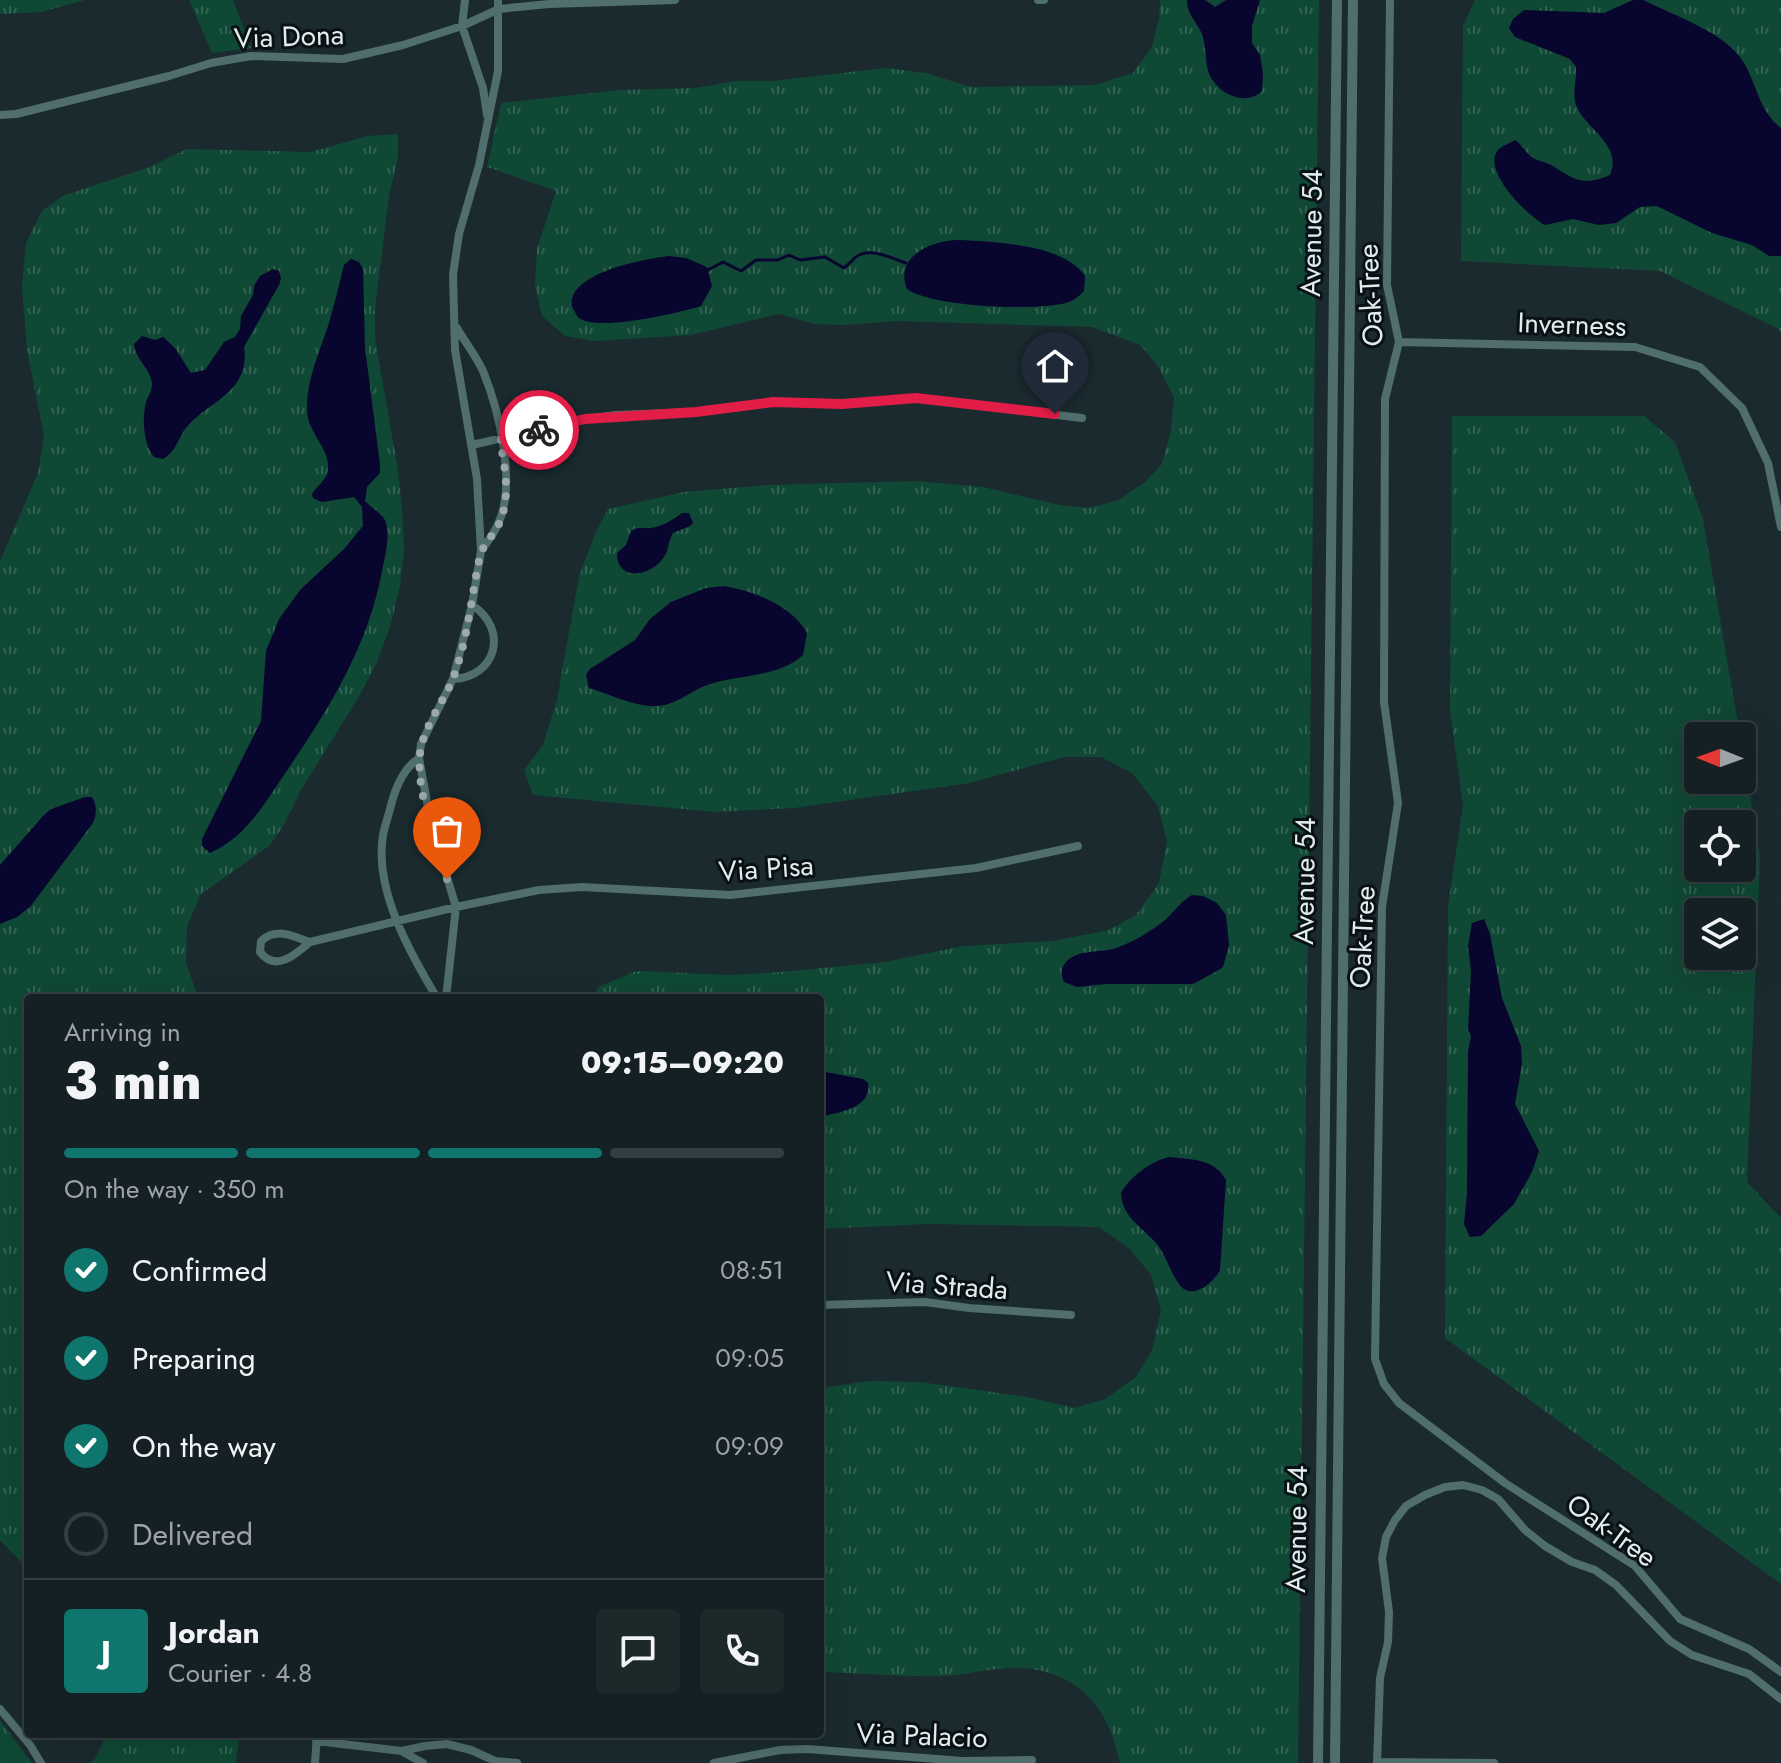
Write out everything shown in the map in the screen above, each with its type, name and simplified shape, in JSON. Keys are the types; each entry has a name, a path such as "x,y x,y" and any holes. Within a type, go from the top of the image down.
{"street":[{"path":"465,0 462,26 483,88 488,125"},
{"name":"Via Dona","path":"0,115 16,114 211,63 272,54 343,59 403,45 462,26 499,5 675,0"},
{"name":"Avenue 54","path":"1318,1763 1337,0"},
{"name":"Avenue 54","path":"1335,1763 1353,0"},
{"name":"Oak-Tree","path":"1390,0 1387,285 1399,342 1385,399 1384,702 1398,803 1382,907 1375,1359 1384,1384 1399,1403 1505,1483 1635,1566 1680,1619 1749,1649 1781,1672"},
{"path":"446,994 456,907 431,824 419,758 421,744 453,679 472,605 481,551 477,479 455,350 453,275 459,234 479,165 498,71 499,5"},
{"path":"455,325 482,370 495,411 506,470 506,497 499,524 481,551"},
{"name":"Inverness","path":"1399,342 1635,347 1700,367 1742,408 1768,463 1781,527"},
{"path":"472,445 585,419 696,412 773,402 842,404 916,398 1082,418"},
{"path":"453,679 472,675 483,668 491,657 494,634 490,621 472,605"},
{"path":"419,758 409,764 395,790 383,837 384,876 408,949 435,994"},
{"name":"Via Pisa","path":"310,942 539,890 582,887 730,895 976,868 1078,846"},
{"path":"280,932 310,942 293,956 279,962 264,958 260,952 261,941 271,933 280,932"},
{"name":"Via Strada","path":"824,1305 925,1302 1071,1315"},
{"path":"1494,1763 1377,1763 1380,1678 1388,1642 1389,1612 1382,1558 1386,1537 1406,1506 1445,1487 1463,1485 1482,1490 1498,1499 1525,1530 1545,1546 1572,1562 1595,1570 1616,1585 1670,1641 1692,1655 1749,1674 1781,1699"},
{"path":"0,1709 24,1738"},
{"path":"24,1738 41,1763"},
{"path":"315,1763 316,1738 402,1751 447,1744 471,1750 493,1762 517,1763"},
{"name":"Via Palacio","path":"714,1763 780,1750 807,1749 963,1761 1032,1760"},
{"path":"402,1751 423,1763"}],"green space":[{"path":"0,0 85,0 41,12 0,14"},
{"path":"189,0 233,0 251,48 212,53"},
{"path":"1160,0 1319,0 1298,1763 1120,1763 1100,1710 1076,1686 1043,1671 1013,1668 928,1676 824,1672 824,1387 870,1381 920,1382 1027,1397 1075,1408 1105,1399 1136,1377 1152,1350 1161,1310 1151,1275 1130,1249 1099,1227 927,1224 824,1229 824,994 596,994 598,987 636,971 732,975 781,972 884,962 964,946 1053,941 1109,930 1136,915 1159,883 1167,842 1158,806 1132,773 1101,757 1064,757 970,783 794,808 715,812 533,795 524,770 543,745 557,700 579,576 608,509 684,492 767,485 917,481 983,487 1060,505 1089,508 1119,500 1145,482 1162,464 1171,430 1174,397 1158,366 1140,345 1092,327 897,321 815,324 779,314 691,335 594,341 565,336 542,316 535,285 537,249 556,191 487,167 501,103 620,90 695,88 736,81 772,81 886,68 926,73 971,87 1095,85 1133,73 1152,47"},
{"path":"1475,0 1781,0 1781,333 1779,329 1660,271 1461,261 1463,26"},
{"path":"398,134 398,157 389,195 375,309 375,339 402,508 404,549 400,586 377,662 282,828 269,846 201,894 187,926 186,963 197,994 24,994 24,1565 0,1540 0,561 38,473 44,436 27,350 22,286 26,243 42,211 62,196 147,168 187,149 311,152 367,136"},
{"path":"1452,416 1644,416 1675,442 1703,519 1738,722 1684,722 1684,794 1750,794 1752,810 1684,810 1684,882 1756,882 1756,832 1760,856 1756,956 1756,898 1684,898 1684,970 1755,970 1747,1182 1781,1218 1781,1584 1445,1338 1448,906 1463,805 1450,711"},
{"path":"0,1720 32,1763 0,1763"},
{"path":"105,1738 239,1738 236,1763 90,1763"}],"shaded area":[{"path":"1187,0 1205,0 1215,7 1226,0 1260,0 1252,26 1252,43 1260,55 1262,91 1255,96 1239,98 1223,91 1212,79 1202,34 1190,13"},
{"path":"1633,0 1643,0 1712,34 1736,52 1744,63 1763,106 1781,128 1781,256 1769,256 1752,245 1712,233 1657,206 1640,207 1616,223 1599,225 1573,219 1545,225 1518,203 1501,181 1494,159 1498,150 1515,140 1533,158 1579,180 1610,175 1613,164 1607,146 1576,105 1576,67 1570,59 1515,37 1509,28 1513,19 1524,10 1604,13"},
{"path":"959,240 1028,247 1062,257 1085,276 1084,291 1069,302 1012,307 961,304 907,289 904,277 906,267 918,252 938,243"},
{"path":"669,256 686,258 707,267 712,286 701,306 639,320 603,323 579,318 572,307 573,295 593,277 626,264"},
{"path":"351,259 359,262 363,269 365,348 380,464 380,473 367,487 365,501 383,517 387,529 386,553 376,598 346,675 304,746 255,817 235,838 210,853 202,846 202,839 261,721 266,651 279,619 301,589 344,549 363,526 362,507 354,497 322,502 313,498 312,494 326,477 328,466 307,410 314,368 344,265"},
{"path":"273,269 279,271 279,285 244,347 241,375 225,395 194,419 167,456 163,459 154,457 150,452 144,423 152,384 134,344 142,336 155,340 163,337 175,348 191,373 205,370 224,342 235,337 240,329 241,316 260,276"},
{"path":"682,513 689,513 693,523 673,533 659,564 644,572 623,569 617,553 626,545 631,531 660,526"},
{"path":"724,586 771,601 792,615 807,633 803,655 780,669 714,683 662,705 639,704 589,688 586,675 590,669 635,640 650,619 671,602 706,588"},
{"path":"92,797 95,803 93,823 30,907 0,924 0,865 51,809"},
{"path":"1192,895 1203,896 1217,903 1226,915 1229,945 1223,967 1193,984 1077,987 1064,982 1062,970 1068,960 1079,954 1116,948 1136,939 1169,917"},
{"path":"1484,919 1490,934 1502,998 1521,1046 1522,1064 1515,1104 1539,1151 1532,1172 1514,1204 1481,1236 1470,1237 1464,1224 1468,1052 1471,1036 1468,1030 1471,971 1468,946 1472,923"},
{"path":"824,1072 863,1079 868,1083 865,1099 844,1111 824,1116"},
{"path":"1170,1157 1209,1164 1226,1180 1220,1270 1206,1286 1194,1291 1182,1287 1156,1243 1129,1215 1122,1201 1121,1193 1136,1175 1149,1165"}],"waterway":[{"path":"708,270 723,262 741,271 756,260 778,260 789,255 800,260 825,257 844,268 864,253 883,255 906,263"}],"way so far":[{"path":"447,879 421,777 421,744 453,679 472,605 481,551 499,524 506,497 506,470 500,440 539,430"}],"route":[{"path":"539,430 616,415 696,412 773,402 842,404 916,398 1055,414"}]}
